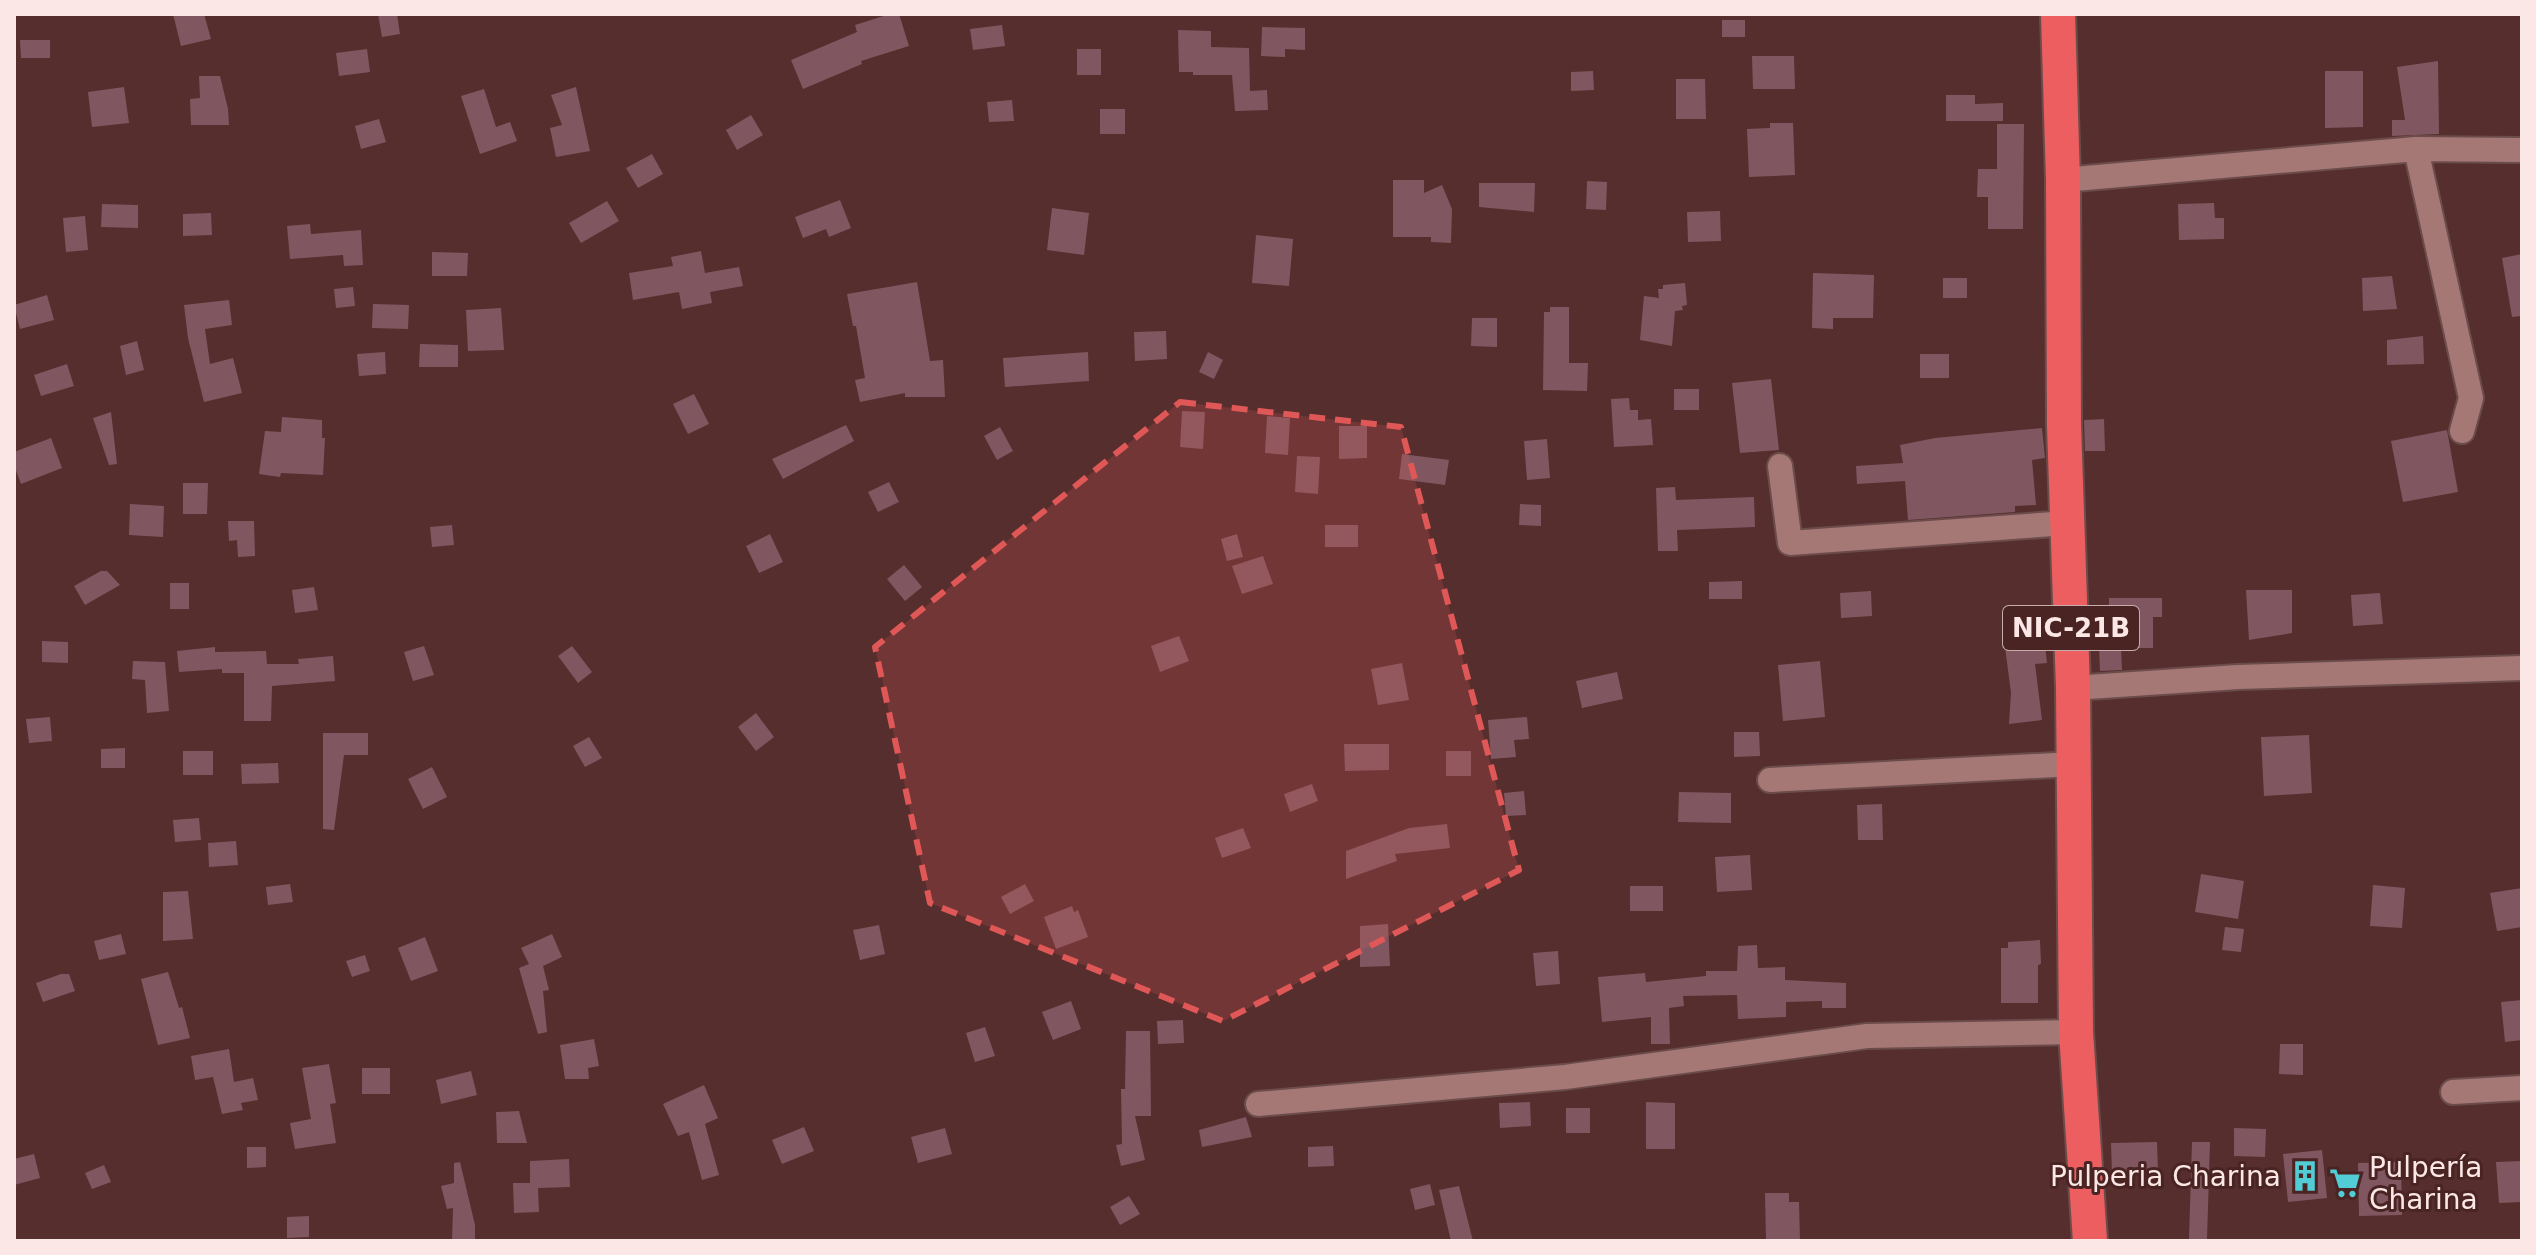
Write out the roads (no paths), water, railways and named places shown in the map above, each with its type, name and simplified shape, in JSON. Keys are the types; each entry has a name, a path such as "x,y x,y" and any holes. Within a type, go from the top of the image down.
{"highway":[{"name":"NIC-21B","path":"2058,14 2073,688 2076,1032 2090,1241"}],"street":[{"path":"2063,180 2416,149 2522,150"},
{"path":"2416,149 2471,398 2462,431"},
{"path":"1780,466 1790,543 2068,523"},
{"path":"2073,688 2238,677 2522,668"},
{"path":"1770,780 2074,764"},
{"path":"1258,1104 1565,1077 1867,1036 2076,1032"},
{"path":"2453,1092 2522,1088"}],"place":[{"name":"Pulperia Charina","path":"2305,1176"},
{"name":"Pulpería Charina","path":"2345,1183"}]}
